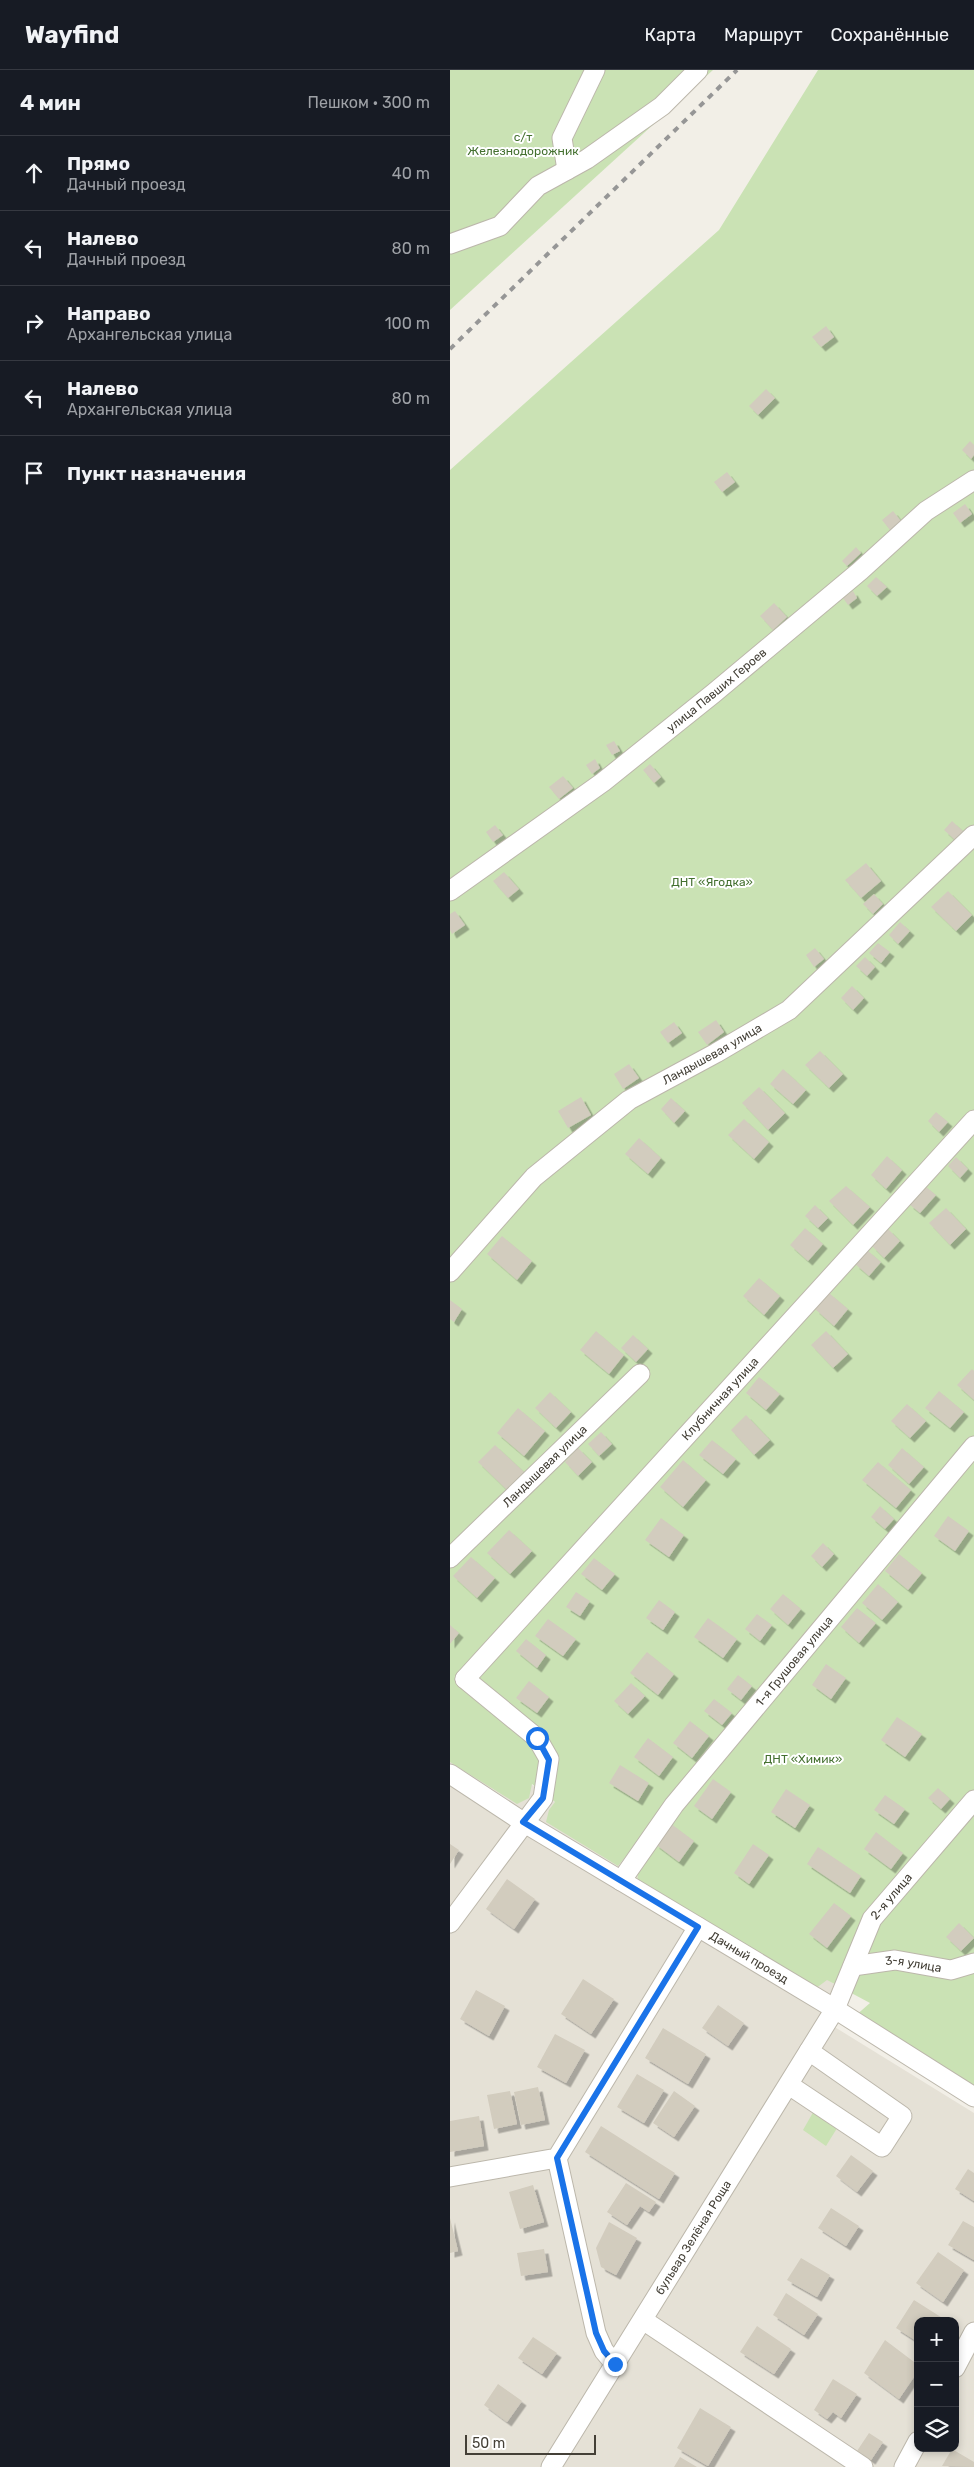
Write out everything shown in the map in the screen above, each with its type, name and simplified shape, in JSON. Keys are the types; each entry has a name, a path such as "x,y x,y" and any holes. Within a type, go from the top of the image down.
{"street":[{"path":"567,170 562,138 595,70"},
{"path":"450,244 500,226 538,186 567,170 662,106 698,70"},
{"name":"улица Павших Героев","path":"450,891 603,782 714,693 860,571 926,511 974,480"},
{"name":"Ландышевая улица","path":"450,1272 534,1176 629,1100 716,1053 789,1010 974,836"},
{"name":"Клубничная улица","path":"458,1680 974,1120"},
{"name":"Ландышевая улица","path":"450,1558 640,1374"},
{"name":"1-я Грушовая улица","path":"621,1881 674,1805 974,1446"},
{"path":"450,1922 523,1822 543,1798 549,1760 537,1738 458,1680"},
{"name":"Дачный проезд","path":"450,1774 523,1822 835,2009 974,2097"},
{"name":"2-я улица","path":"835,2009 872,1919 974,1800"},
{"path":"615,2364 604,2351 596,2333 557,2158 698,1927"},
{"name":"3-я улица","path":"852,1966 895,1960 950,1970 974,1963"},
{"name":"бульвар Зелёная Роща","path":"551,2467 835,2009"},
{"path":"789,2085 882,2147 902,2116 809,2051"},
{"path":"450,2177 557,2158"},
{"path":"643,2320 864,2467"},
{"path":"958,2362 974,2332"},
{"path":"904,2467 914,2448"}],"shaded area":[{"path":"450,1719 547,1797 834,1984 824,2010 542,2467 450,2467"},
{"path":"833,2026 974,2113 974,2467 560,2467"}],"green space":[{"name":"с/т Железнодорожник","path":"450,70 713,70 450,310"},
{"name":"ДНТ «Ягодка»","path":"818,70 974,70 974,2092 854,2017 870,2003 827,1980 811,1992 637,1883 638,1873 646,1861 630,1851 618,1866 546,1822 549,1810 555,1802 532,1784 529,1798 517,1804 450,1762 450,470 719,230"},
{"path":"815,2109 839,2125 826,2146 803,2130"}],"building":[{"path":"826,326 834,337 821,347 812,337"},
{"path":"766,389 775,398 758,415 749,406"},
{"path":"970,441 974,445 974,455 971,459 962,450"},
{"path":"727,472 735,482 722,492 714,482"},
{"path":"965,504 972,514 960,523 953,513"},
{"path":"893,511 901,521 890,530 882,520"},
{"path":"856,547 861,553 847,566 842,561"},
{"path":"876,577 887,587 877,596 867,586"},
{"path":"853,591 857,598 848,605 843,598"},
{"path":"774,603 787,617 773,630 760,616"},
{"path":"614,741 620,751 612,755 606,745"},
{"path":"595,759 600,768 592,774 586,765"},
{"path":"650,764 661,777 654,783 643,770"},
{"path":"563,776 573,788 559,799 549,787"},
{"path":"952,821 964,832 955,840 944,830"},
{"path":"495,825 503,835 493,842 486,832"},
{"path":"866,863 881,881 861,898 845,880"},
{"path":"504,872 519,889 508,898 493,881"},
{"path":"948,891 972,915 956,931 931,907"},
{"path":"874,894 883,904 873,914 863,904"},
{"path":"455,911 465,925 452,934 450,930 450,914"},
{"path":"900,922 910,931 898,944 889,935"},
{"path":"878,943 890,952 881,963 869,953"},
{"path":"815,948 824,959 814,967 806,955"},
{"path":"865,957 875,967 867,976 856,966"},
{"path":"852,986 864,998 853,1010 841,998"},
{"path":"716,1020 724,1032 707,1045 698,1032"},
{"path":"674,1022 682,1033 668,1043 660,1032"},
{"path":"820,1051 843,1074 829,1088 805,1065"},
{"path":"629,1064 639,1078 623,1089 614,1074"},
{"path":"783,1069 806,1090 793,1104 770,1084"},
{"path":"759,1087 785,1113 768,1130 742,1103"},
{"path":"581,1097 591,1115 568,1128 558,1111"},
{"path":"671,1098 685,1111 674,1123 661,1109"},
{"path":"936,1112 948,1122 939,1132 928,1121"},
{"path":"744,1119 769,1142 754,1159 728,1135"},
{"path":"639,1138 661,1158 648,1174 625,1154"},
{"path":"887,1156 902,1170 886,1189 871,1175"},
{"path":"956,1157 968,1169 960,1178 948,1166"},
{"path":"846,1186 870,1207 853,1225 829,1201"},
{"path":"925,1186 936,1195 920,1213 909,1204"},
{"path":"815,1205 828,1218 818,1228 805,1216"},
{"path":"946,1208 966,1229 950,1245 929,1223"},
{"path":"805,1228 823,1244 808,1261 790,1245"},
{"path":"888,1229 900,1241 884,1258 872,1246"},
{"path":"502,1236 532,1261 517,1280 487,1254"},
{"path":"867,1250 881,1262 869,1276 855,1264"},
{"path":"759,1278 780,1296 764,1315 743,1296"},
{"path":"829,1293 848,1309 834,1326 815,1309"},
{"path":"450,1300 462,1309 454,1322 450,1319"},
{"path":"596,1331 624,1355 609,1374 580,1350"},
{"path":"826,1331 848,1354 833,1368 811,1345"},
{"path":"633,1335 648,1349 636,1362 621,1348"},
{"path":"972,1369 974,1371 974,1400 957,1385"},
{"path":"759,1377 780,1394 766,1410 746,1393"},
{"path":"939,1391 964,1412 950,1428 925,1408"},
{"path":"550,1392 571,1412 556,1428 535,1408"},
{"path":"907,1404 926,1421 910,1438 891,1421"},
{"path":"518,1408 545,1431 524,1456 497,1433"},
{"path":"746,1415 770,1440 754,1455 731,1430"},
{"path":"601,1432 612,1444 599,1456 588,1444"},
{"path":"712,1440 736,1459 723,1474 699,1455"},
{"path":"495,1445 524,1472 507,1490 478,1462"},
{"path":"578,1448 592,1462 578,1476 565,1462"},
{"path":"902,1448 924,1467 909,1484 888,1465"},
{"path":"683,1460 706,1480 683,1507 660,1487"},
{"path":"878,1462 911,1490 896,1508 862,1480"},
{"path":"880,1506 894,1519 885,1529 871,1517"},
{"path":"948,1516 969,1531 955,1551 934,1536"},
{"path":"661,1518 684,1535 669,1557 645,1540"},
{"path":"509,1530 532,1551 510,1574 487,1553"},
{"path":"823,1543 834,1554 822,1567 811,1556"},
{"path":"899,1554 922,1573 908,1590 885,1571"},
{"path":"471,1557 495,1578 477,1598 453,1576"},
{"path":"594,1558 615,1574 602,1590 581,1574"},
{"path":"878,1584 898,1602 882,1620 862,1603"},
{"path":"576,1592 590,1601 580,1616 566,1607"},
{"path":"783,1594 801,1609 788,1625 770,1609"},
{"path":"659,1600 675,1612 663,1630 646,1618"},
{"path":"857,1608 876,1623 859,1643 841,1627"},
{"path":"757,1614 772,1625 760,1641 745,1629"},
{"path":"708,1618 737,1639 723,1658 694,1637"},
{"path":"548,1619 576,1639 563,1656 535,1636"},
{"path":"450,1625 459,1633 450,1644"},
{"path":"526,1639 546,1655 537,1668 516,1651"},
{"path":"647,1652 674,1674 658,1695 630,1673"},
{"path":"826,1664 846,1678 831,1699 812,1685"},
{"path":"738,1675 752,1686 741,1700 727,1689"},
{"path":"529,1681 549,1697 537,1713 516,1698"},
{"path":"631,1683 645,1696 628,1714 614,1701"},
{"path":"714,1699 732,1713 722,1725 704,1711"},
{"path":"897,1717 922,1734 905,1757 881,1740"},
{"path":"690,1721 709,1736 692,1758 673,1743"},
{"path":"648,1738 673,1757 659,1776 634,1757"},
{"path":"620,1765 649,1783 638,1801 609,1783"},
{"path":"713,1779 731,1792 712,1819 694,1806"},
{"path":"938,1788 950,1799 941,1809 928,1798"},
{"path":"786,1789 810,1805 795,1828 771,1812"},
{"path":"885,1795 905,1809 894,1824 874,1810"},
{"path":"670,1823 694,1841 679,1862 655,1844"},
{"path":"876,1832 903,1853 891,1869 864,1849"},
{"path":"450,1844 459,1850 450,1864"},
{"path":"753,1844 769,1855 749,1884 734,1873"},
{"path":"818,1847 861,1876 850,1893 807,1864"},
{"path":"507,1879 535,1899 514,1929 486,1909"},
{"path":"834,1903 851,1916 827,1948 809,1934"},
{"path":"959,1923 974,1938 961,1951 946,1937"},
{"path":"583,1979 614,1999 591,2034 561,2014"},
{"path":"476,1990 505,2006 489,2036 460,2019"},
{"path":"718,2005 744,2023 728,2046 702,2028"},
{"path":"663,2028 706,2054 688,2084 645,2058"},
{"path":"555,2034 585,2050 566,2083 537,2067"},
{"path":"637,2074 664,2090 644,2123 617,2107"},
{"path":"538,2087 545,2120 521,2125 514,2092"},
{"path":"510,2091 517,2124 494,2129 487,2095"},
{"path":"674,2091 695,2106 674,2137 653,2123"},
{"path":"479,2116 484,2146 450,2152 450,2121"},
{"path":"601,2126 675,2173 659,2199 585,2152"},
{"path":"851,2155 873,2171 857,2192 836,2176"},
{"path":"968,2169 974,2173 974,2201 955,2189"},
{"path":"626,2183 656,2202 649,2212 640,2206 627,2225 607,2212"},
{"path":"533,2185 544,2222 520,2229 509,2192"},
{"path":"831,2208 859,2226 846,2246 818,2228"},
{"path":"450,2218 458,2251 450,2253"},
{"path":"963,2221 974,2227 974,2260 948,2245"},
{"path":"609,2222 637,2238 616,2275 601,2267 596,2248"},
{"path":"544,2249 548,2272 521,2276 517,2253"},
{"path":"938,2252 964,2270 943,2302 916,2283"},
{"path":"801,2258 830,2275 817,2297 787,2280"},
{"path":"786,2293 818,2314 804,2335 773,2315"},
{"path":"914,2300 941,2317 914,2317 914,2339 896,2328"},
{"path":"757,2326 791,2349 774,2374 740,2352"},
{"path":"533,2337 557,2353 542,2374 518,2358"},
{"path":"885,2340 914,2362 914,2377 899,2399 864,2373"},
{"path":"833,2379 857,2394 841,2418 833,2412 827,2419 814,2410"},
{"path":"498,2384 522,2401 507,2422 484,2405"},
{"path":"700,2408 731,2427 708,2466 677,2448"},
{"path":"869,2433 883,2442 871,2460 857,2451"},
{"path":"950,2452 957,2452 974,2462 974,2467 942,2466"},
{"path":"680,2457 697,2467 674,2467"}],"railway":[{"path":"450,349 737,70"}],"route":[{"path":"537,1738 549,1760 543,1798 523,1822 698,1927 557,2158 596,2333 604,2351 615,2364"}],"park label":[{"name":"ДНТ «Химик»","path":"803,1759"}]}
